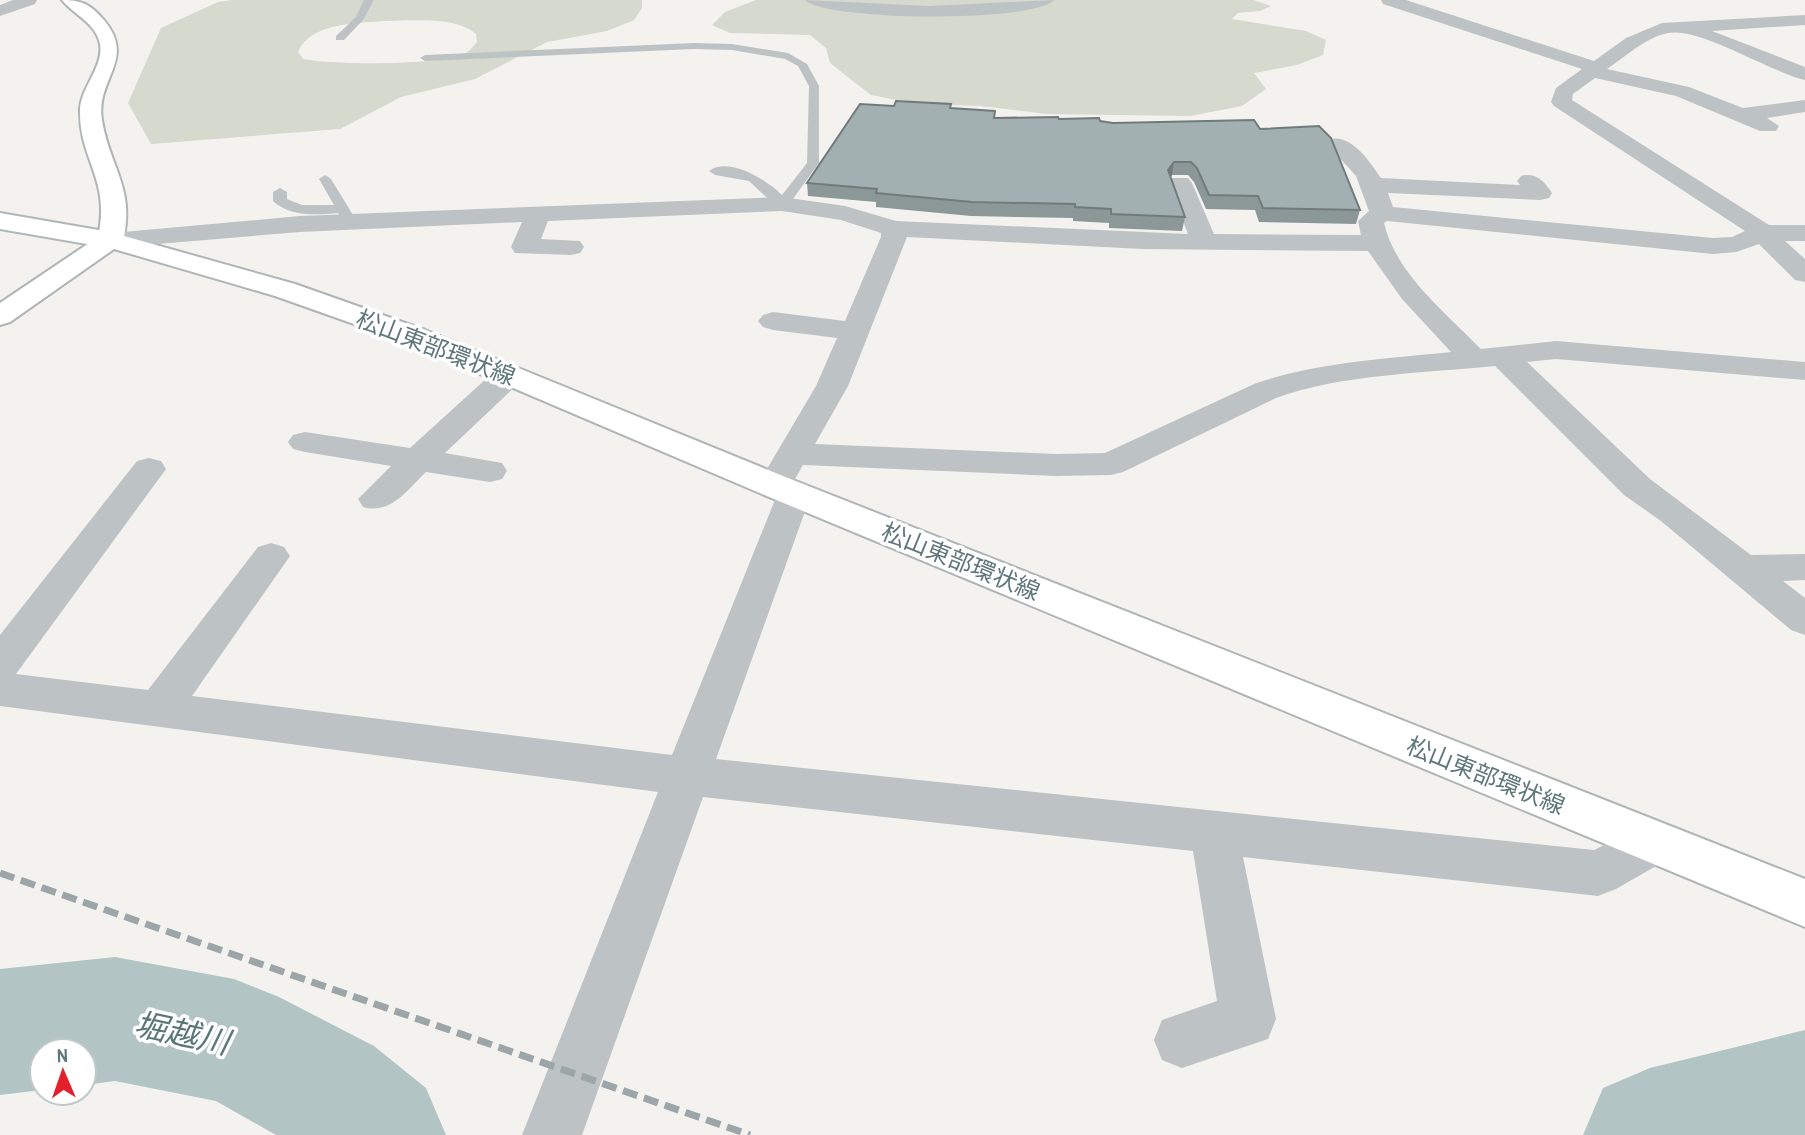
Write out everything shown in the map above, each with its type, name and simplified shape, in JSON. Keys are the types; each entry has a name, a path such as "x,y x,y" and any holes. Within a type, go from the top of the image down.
{"main road":[{"path":"0,316 110,240 116,206 92,127 90,108 95,86 109,53 109,43 102,30 70,0"},
{"name":"松山東部環状線","path":"0,222 110,240 285,290 415,336 509,374 787,477 1653,843 1805,903"}],"street":[{"path":"0,11 29,0"},
{"path":"813,0 884,11 939,13 1021,7 1046,0"},
{"path":"1389,0 1595,70 1682,91 1768,125"},
{"path":"1802,22 1682,25 1662,28 1633,42 1563,92 1561,102 1763,233 1805,274"},
{"path":"1682,25 1805,74"},
{"path":"1745,114 1769,113 1783,108 1805,106"},
{"path":"1338,144 1363,167 1375,185 1382,213"},
{"path":"1658,165 1694,164"},
{"path":"1375,185 1540,193 1529,181"},
{"path":"1180,183 1202,236 1197,242"},
{"path":"110,240 346,215 538,216 614,209 782,204 845,213 893,229 1197,242 1376,243"},
{"path":"1805,233 1763,233 1736,244 1713,246 1523,221 1382,213 1371,221 1371,233 1376,243 1411,292 1636,487 1674,513 1805,620"},
{"path":"538,216 524,247 571,247"},
{"path":"552,1135 688,776 787,477 832,386 894,237 893,229"},
{"path":"773,321 855,331"},
{"path":"787,477 1111,464 1265,391 1290,382 1488,356 1556,350 1805,371"},
{"path":"376,499 509,374"},
{"path":"305,442 491,471"},
{"path":"0,665 149,469"},
{"path":"158,709 271,556"},
{"path":"1745,569 1805,567"},
{"path":"0,689 688,776 1598,873 1653,843"},
{"path":"1182,1040 1248,1019 1214,832"}],"lane":[{"path":"340,38 360,18 369,0"},
{"path":"425,58 694,46 765,50 788,56 802,64 814,86 813,163 782,204 764,184 749,175 715,171"},
{"path":"325,179 346,215"},
{"path":"280,192 280,201 288,206 346,215"}],"shaded area":[{"path":"642,0 642,8 634,20 607,31 547,42 475,79 401,97 340,129 151,144 128,103 161,28 218,2","holes":["397,21 457,24 476,34 477,42 467,52 453,57 411,62 317,61 303,59 298,52 304,42 324,30 350,24"]},
{"path":"756,0 1253,0 1271,6 1260,11 1238,13 1232,19 1306,31 1326,40 1323,55 1297,65 1254,73 1266,89 1242,106 1190,116 1046,114 980,106 917,104 871,95 830,63 826,48 810,35 730,33 712,25 725,12"}],"building":[{"path":"896,101 951,104 950,108 995,111 994,118 1099,118 1100,121 1113,123 1254,120 1260,129 1319,126 1331,138 1360,210 1263,208 1258,196 1209,195 1197,168 1191,162 1174,162 1168,170 1185,217 1111,214 1111,209 1075,207 1075,204 972,202 807,183 860,104 894,106"}],"waterway":[{"name":"堀越川","path":"0,1032 115,1019 234,1042 328,1092 379,1135"},
{"name":"堀越川","path":"1650,1135 1805,1095"}],"railway":[{"path":"0,873 750,1135"}]}
